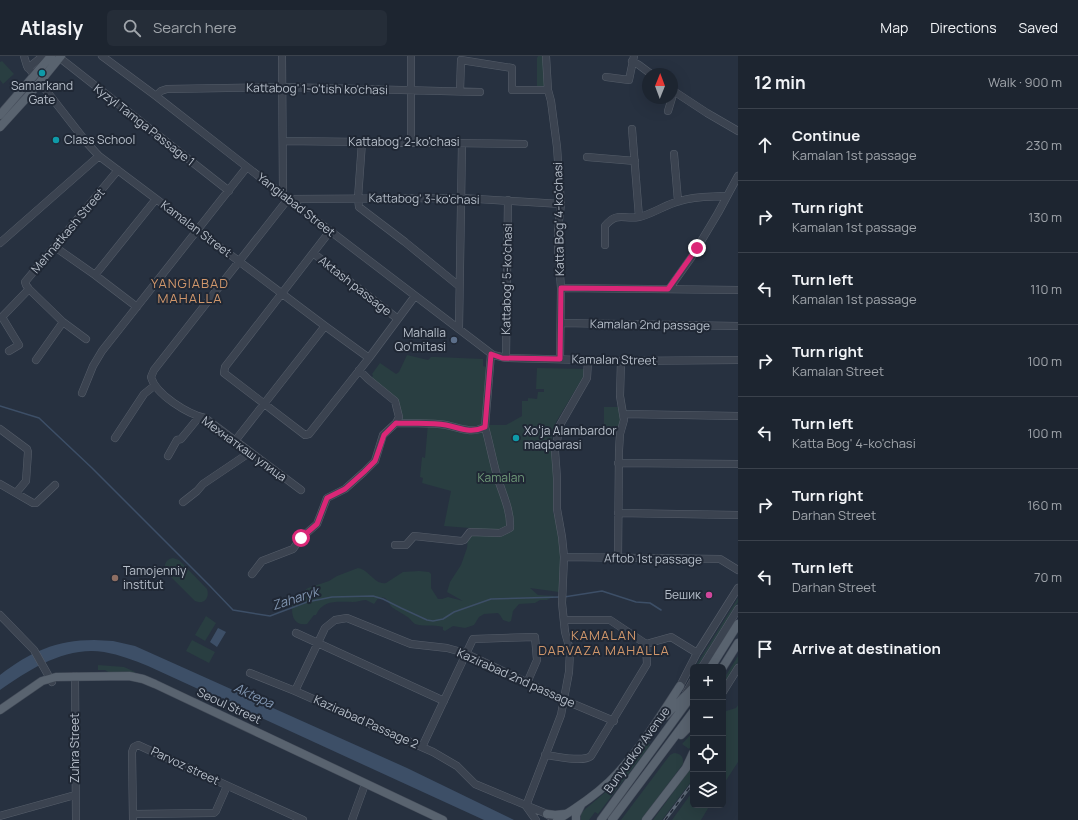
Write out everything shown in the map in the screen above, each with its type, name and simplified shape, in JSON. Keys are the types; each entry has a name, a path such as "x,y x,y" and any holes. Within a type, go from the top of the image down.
{"main road":[{"path":"0,115 57,57"},
{"path":"0,127 37,79"},
{"path":"713,664 738,624"},
{"path":"725,664 738,642"},
{"name":"Seoul Street","path":"0,715 45,686 50,677"},
{"name":"Seoul Street","path":"0,710 50,677 142,683 432,820"},
{"path":"651,730 680,686"},
{"path":"556,820 582,805 612,778 651,730 690,691"},
{"path":"668,728 683,697"},
{"name":"Bunyudkor Avenue","path":"601,820 690,698"},
{"name":"Bunyudkor Avenue","path":"612,820 690,716"},
{"path":"666,749 690,726"},
{"path":"646,820 686,768 690,759"},
{"name":"Seoul Street","path":"364,788 442,820"},
{"path":"576,820 577,814 582,805"},
{"path":"547,814 560,815 570,812"}],"street":[{"path":"24,56 28,68 42,56"},
{"name":"Yangiabad Street","path":"102,56 491,354"},
{"path":"240,262 285,197 282,56"},
{"path":"411,56 411,142"},
{"name":"Katta Bog' 4-ko'chasi","path":"546,56 548,90 557,147 561,204 558,229 561,288 560,359"},
{"name":"Kyzyl Tamga Passage 1","path":"57,57 229,191"},
{"path":"633,59 643,68"},
{"path":"606,77 629,80 633,59"},
{"path":"460,91 460,60 512,68 512,90 548,90"},
{"name":"Kamalan Street","path":"28,68 99,156 283,293 324,326 369,358"},
{"name":"Kattabog' 1-o'tish ko'chasi","path":"156,96 161,91 167,89 283,88 480,92"},
{"path":"678,97 738,131"},
{"path":"668,111 670,104"},
{"path":"632,129 639,217"},
{"name":"Kattabog' 2-ko'chasi","path":"283,141 462,142 524,144"},
{"path":"362,142 358,198 359,207 459,286"},
{"path":"459,330 462,142"},
{"path":"674,154 678,201"},
{"path":"0,243 99,156"},
{"path":"587,157 635,161"},
{"path":"82,393 97,358 229,191 247,166"},
{"name":"Mehnatkash Street","path":"86,339 63,322 29,289 25,282 118,170"},
{"path":"668,289 691,258 738,176"},
{"path":"605,246 605,226 613,218 618,216 639,217 678,201 726,196"},
{"name":"Kattabog' 3-ko'chasi","path":"285,197 461,198 561,204"},
{"path":"95,275 156,198"},
{"name":"Kattabog' 5-ko'chasi","path":"506,358 508,200"},
{"path":"330,231 224,367 224,373 304,435 309,434 369,358 415,296"},
{"path":"55,246 137,307"},
{"name":"Aktash passage","path":"313,253 398,319"},
{"name":"Мехнаткаш улица","path":"240,262 154,370 151,377 154,386 170,401 199,417 205,418 301,490"},
{"path":"561,288 738,290"},
{"path":"9,351 19,345 2,316 29,289"},
{"path":"36,360 63,322"},
{"name":"Kamalan 2nd passage","path":"561,323 738,326"},
{"path":"234,441 324,326"},
{"path":"395,545 406,545 414,536 461,541 464,540 470,532 500,533 510,528 511,521 485,427 491,354"},
{"name":"Kamalan Street","path":"491,354 506,358 622,361 738,360"},
{"path":"536,820 526,806 561,715 569,672 570,654 565,632 562,603 564,557 557,509 558,478 555,444 562,421 587,378 588,360"},
{"path":"618,558 618,463 620,434 624,420 620,396 622,361"},
{"path":"252,574 262,561 293,549 301,538 317,524 327,498 345,489 375,461 384,435 396,423 399,416 395,401 359,370"},
{"path":"115,438 144,394 154,386"},
{"path":"624,414 738,416"},
{"path":"168,456 177,440 181,439 199,417"},
{"path":"396,423 446,425 460,430 474,431 485,427"},
{"path":"0,429 27,449 28,452 26,481 16,493"},
{"path":"183,502 203,484 250,453"},
{"path":"618,463 738,464"},
{"path":"0,484 30,502 36,503 55,485"},
{"path":"618,513 738,515"},
{"name":"Aftob 1st passage","path":"564,557 720,560 738,570"},
{"path":"680,686 697,653 738,588"},
{"path":"704,664 738,609"},
{"path":"0,615 33,648 50,677"},
{"name":"Kazirabad 2nd passage","path":"295,691 325,628 328,624 335,620 343,618 354,620 411,644 447,648 465,653 526,683 614,721"},
{"path":"564,620 610,620 646,644 671,637 697,653"},
{"path":"296,633 444,701"},
{"path":"422,747 465,653 473,639 535,637 537,660 526,683"},
{"path":"545,754 573,758 589,758 591,756 614,721 647,664 646,644"},
{"path":"726,687 738,668"},
{"name":"Kazirabad Passage 2","path":"250,673 295,691 442,756 457,766 475,784 547,814 556,820"},
{"name":"Zuhra Street","path":"75,678 76,820"},
{"path":"683,697 690,686"},
{"name":"Parvoz street","path":"133,817 132,752 136,745 138,745 303,820"},
{"path":"133,817 214,813 227,786"},
{"path":"352,820 364,788"},
{"path":"0,816 75,795"}],"green space":[{"path":"538,56 544,56 545,89 537,89"},
{"path":"2,61 14,74 3,84 0,80 0,62"},
{"name":"Kamalan","path":"407,355 428,360 431,357 483,359 483,366 488,367 484,425 506,425 522,416 522,401 528,401 528,398 537,399 538,392 544,392 544,389 536,389 537,368 584,369 583,377 556,422 551,442 555,484 553,512 561,537 562,561 559,592 530,588 538,595 555,596 535,603 519,604 513,611 511,621 509,622 503,620 498,613 484,614 479,617 474,625 465,628 453,626 445,631 443,630 443,627 440,626 415,624 391,607 383,597 378,599 374,604 366,600 355,602 332,602 323,606 307,624 298,623 292,612 294,598 308,588 329,581 337,576 358,568 366,571 375,580 382,583 386,583 403,572 429,572 431,574 431,588 438,599 448,597 463,601 447,592 450,582 461,565 467,548 469,528 444,526 451,491 422,483 423,478 420,477 422,457 425,458 428,424 402,421 397,400 369,380 380,363 396,374 399,372"},
{"path":"604,407 619,407 622,420 617,427 604,427"},
{"path":"173,558 179,560 207,589 208,595 206,600 201,602 195,601 166,572 166,563"},
{"path":"738,598 738,602 699,664 697,664"},
{"path":"206,616 216,623 205,641 195,635"},
{"path":"192,640 215,652 209,663 186,651"},
{"path":"738,656 738,662 726,681 726,675"},
{"path":"98,665 124,667 135,673 110,673 105,670 98,670"},
{"path":"738,705 738,762 726,780 726,711 736,708"},
{"path":"690,735 689,749 682,744"},
{"path":"647,743 650,744 648,748 598,814 595,812 589,820 581,820 581,814 583,811 614,785"},
{"path":"674,753 682,756 683,764 641,820 621,820 670,755"},
{"path":"690,767 690,783 662,820 653,820"},
{"path":"690,795 690,808 708,808 701,820 672,820"}],"water":[{"path":"218,628 226,632 217,647 210,642"},
{"name":"Aktepa","path":"94,640 113,641 135,646 407,768 514,820 484,820 148,666 116,655 90,651 76,652 62,656 36,667 0,690 0,675 33,654 55,645 68,642"}],"waterway":[{"name":"Zaharyk","path":"0,406 39,418 92,468 233,610 270,616 307,602 332,597 373,596 383,599 427,620 433,621 443,619 454,612 491,599 560,597"},
{"name":"Zaharyk","path":"564,597 602,591 636,602 650,603 661,610"}],"railway":[{"path":"665,820 690,787"}],"place":[{"name":"Samarkand Gate","path":"42,73"},
{"name":"Class School","path":"56,140"},
{"name":"Mahalla Qo'mitasi","path":"454,340"},
{"name":"Xoʻja Alambardor maqbarasi","path":"516,438"},
{"name":"Tamojenniy institut","path":"115,578"},
{"name":"Бешик","path":"709,595"}],"district":[{"name":"YANGIABAD MAHALLA","path":"190,290"},
{"name":"KAMALAN DARVAZA MAHALLA","path":"604,642"}],"route":[{"path":"301,538 317,524 327,498 345,489 375,461 384,435 396,423 446,425 460,430 474,431 485,427 491,354 502,358 560,359 561,288 668,289 697,248"}]}
